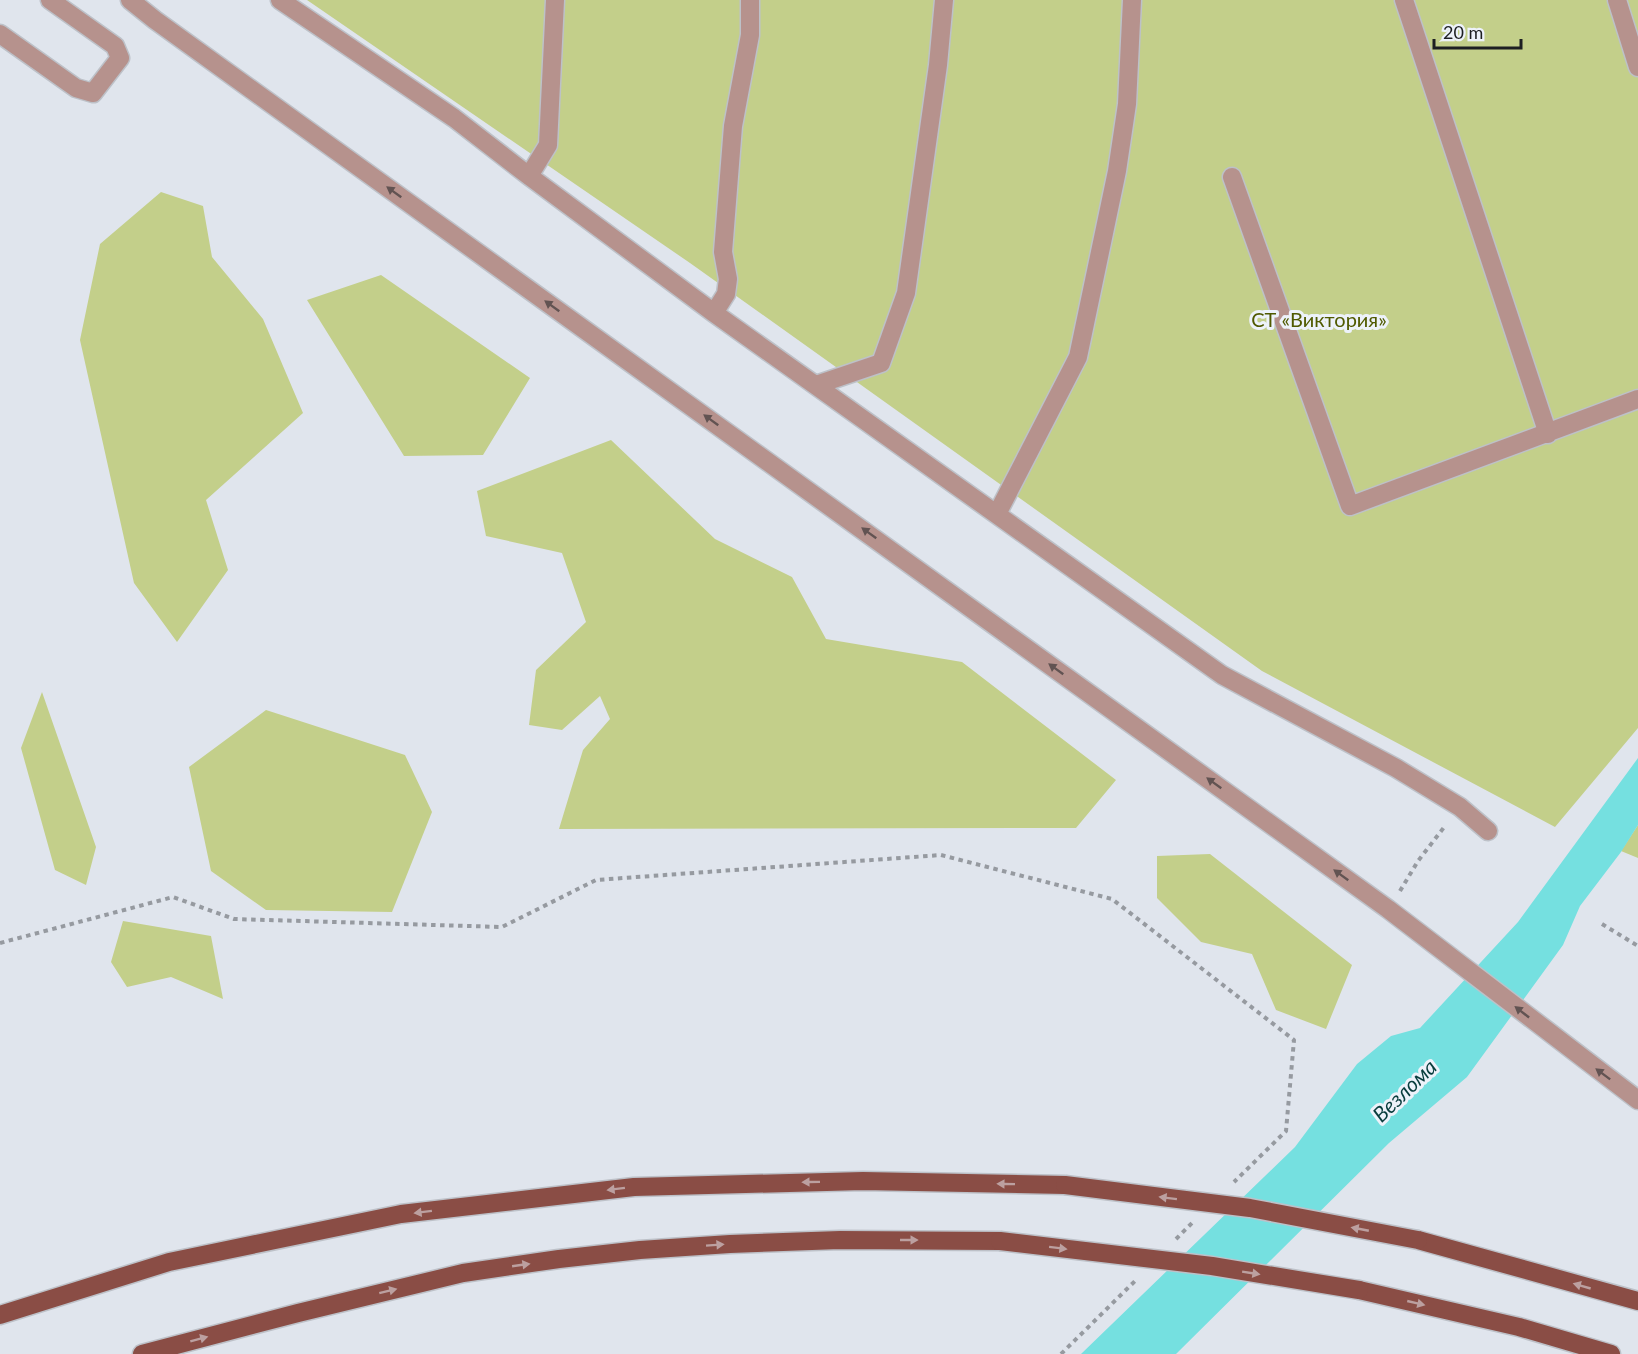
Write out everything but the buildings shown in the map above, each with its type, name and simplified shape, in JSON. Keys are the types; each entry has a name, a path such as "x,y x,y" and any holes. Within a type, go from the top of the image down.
{"main road":[{"path":"0,1315 169,1262 412,1213 634,1187 863,1181 1065,1185 1250,1208 1418,1240 1638,1301"},
{"path":"142,1354 463,1273 640,1250 840,1240 1000,1241 1212,1266 1359,1290 1519,1327 1611,1354"}],"street":[{"path":"0,34 76,88 93,93 120,58 115,46 73,6 50,0"},
{"path":"130,0 1388,909 1638,1100"},
{"path":"280,0 454,118 714,313 1222,675 1396,768 1460,807 1488,831"},
{"path":"529,176 548,146 555,0"},
{"path":"714,313 726,294 728,279 723,252 733,126 750,35 750,0"},
{"path":"816,385 881,363 906,293 938,65 944,0"},
{"path":"998,514 1078,357 1117,171 1126,116 1132,0"},
{"path":"1404,0 1548,434"},
{"path":"1617,0 1638,67"},
{"path":"1232,177 1350,506 1638,399"}],"path":[{"path":"1388,909 1418,861 1460,807"},
{"path":"0,943 173,897 234,919 502,927 596,880 941,855 1112,899 1294,1040 1286,1131 1227,1189"},
{"path":"1602,924 1638,946"},
{"path":"1169,1246 1194,1222"},
{"path":"1061,1354 1136,1280"}],"green space":[{"name":"СТ «Виктория»","path":"307,0 1638,0 1638,728 1555,827 1262,671 690,263"},
{"path":"161,192 203,206 212,257 263,319 303,413 206,500 228,570 177,642 134,583 80,340 100,244"},
{"path":"381,275 530,378 483,455 404,456 307,300"},
{"path":"611,440 715,539 792,577 826,639 962,662 1116,780 1076,828 559,829 583,750 610,719 600,696 562,730 529,725 536,670 586,622 562,553 486,536 477,491"},
{"path":"42,692 96,847 86,885 55,870 21,748"},
{"path":"266,710 405,755 432,812 392,912 266,910 211,871 189,767"},
{"path":"1638,825 1638,858 1621,851"},
{"path":"1210,854 1352,965 1326,1029 1276,1010 1252,954 1201,942 1157,898 1157,856"},
{"path":"123,921 211,936 223,999 171,977 127,987 111,962"}],"water":[{"name":"Везлома","path":"1638,758 1638,825 1621,852 1580,906 1563,945 1467,1077 1389,1143 1176,1354 1081,1354 1295,1147 1357,1064 1391,1036 1420,1028 1518,922"}]}
